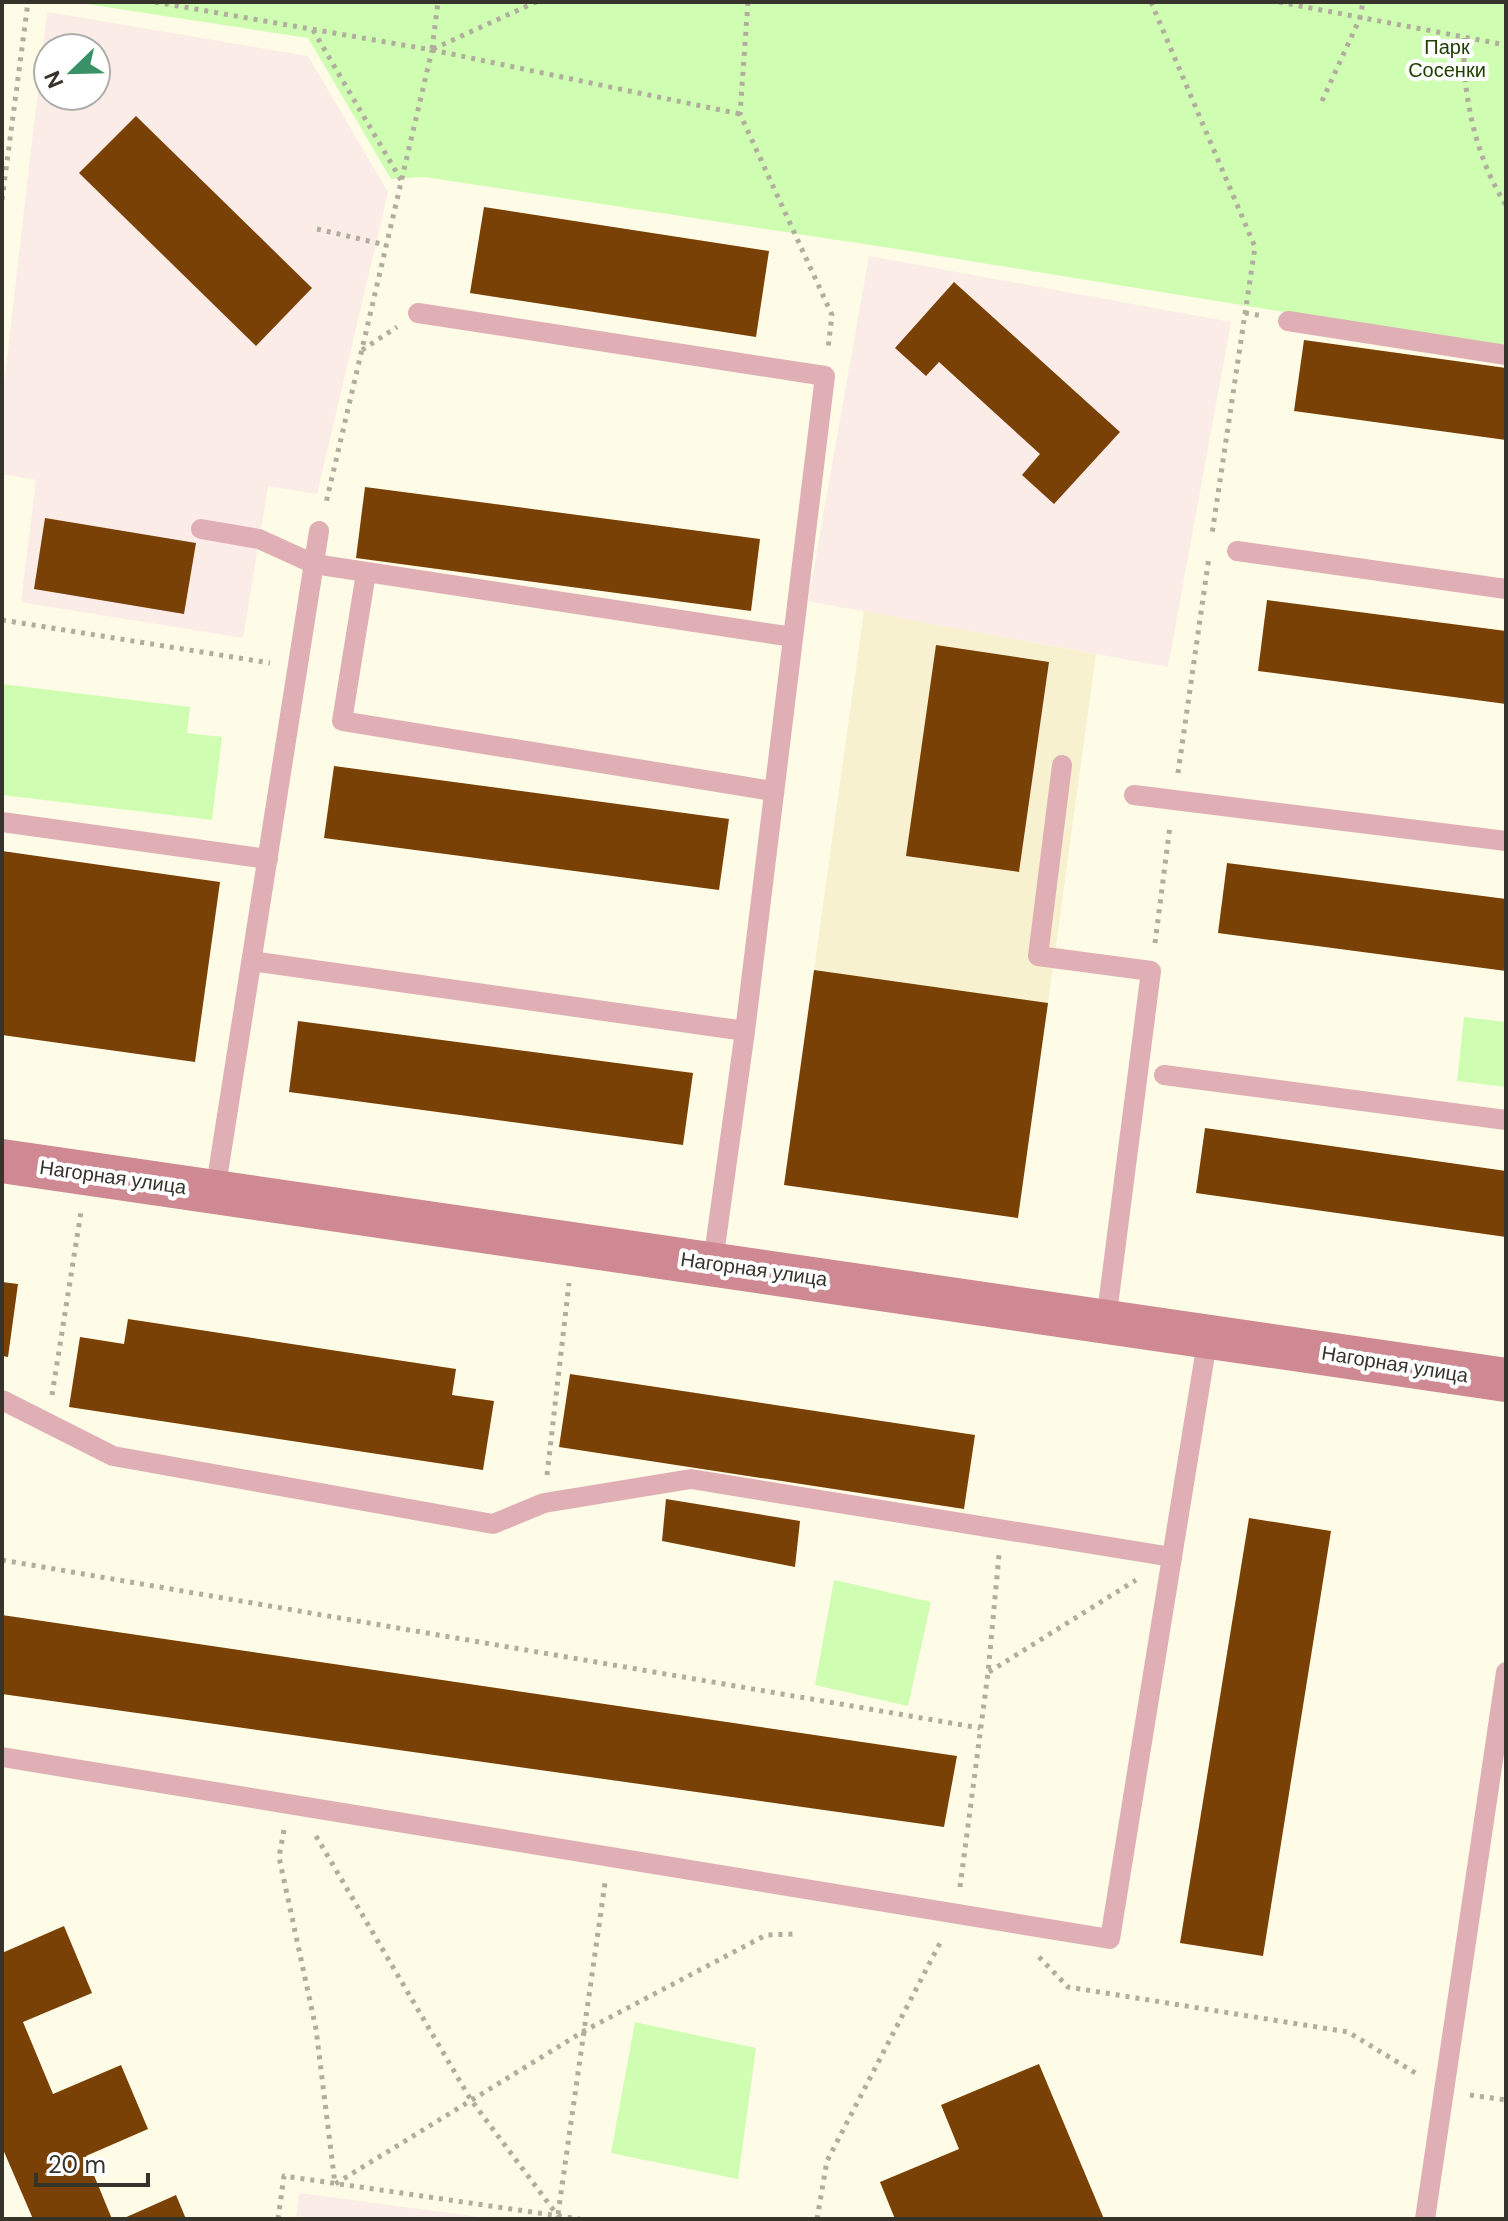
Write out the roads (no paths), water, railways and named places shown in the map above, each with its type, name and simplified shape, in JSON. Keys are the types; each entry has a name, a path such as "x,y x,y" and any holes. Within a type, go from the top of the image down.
{"street":[{"name":"Нагорная улица","path":"2,1161 713,1262 1506,1380"}],"lane":[{"path":"418,313 825,376 745,1031 713,1262"},
{"path":"1288,321 1506,355"},
{"path":"201,529 259,539 314,564 793,637"},
{"path":"215,1192 300,668 319,531"},
{"path":"1237,551 1506,589"},
{"path":"366,573 342,721 773,791"},
{"path":"1062,765 1038,956 1151,971 1106,1321"},
{"path":"1134,795 1506,841"},
{"path":"2,822 268,859"},
{"path":"252,961 745,1031"},
{"path":"1164,1075 1506,1120"},
{"path":"2,1757 609,1854 1110,1939 1208,1336"},
{"path":"2,1400 113,1456 493,1524 544,1503 691,1479 1172,1557"},
{"path":"1425,2219 1506,1672"}],"park label":[{"name":"Парк Сосенки","path":"1447,58"}]}
